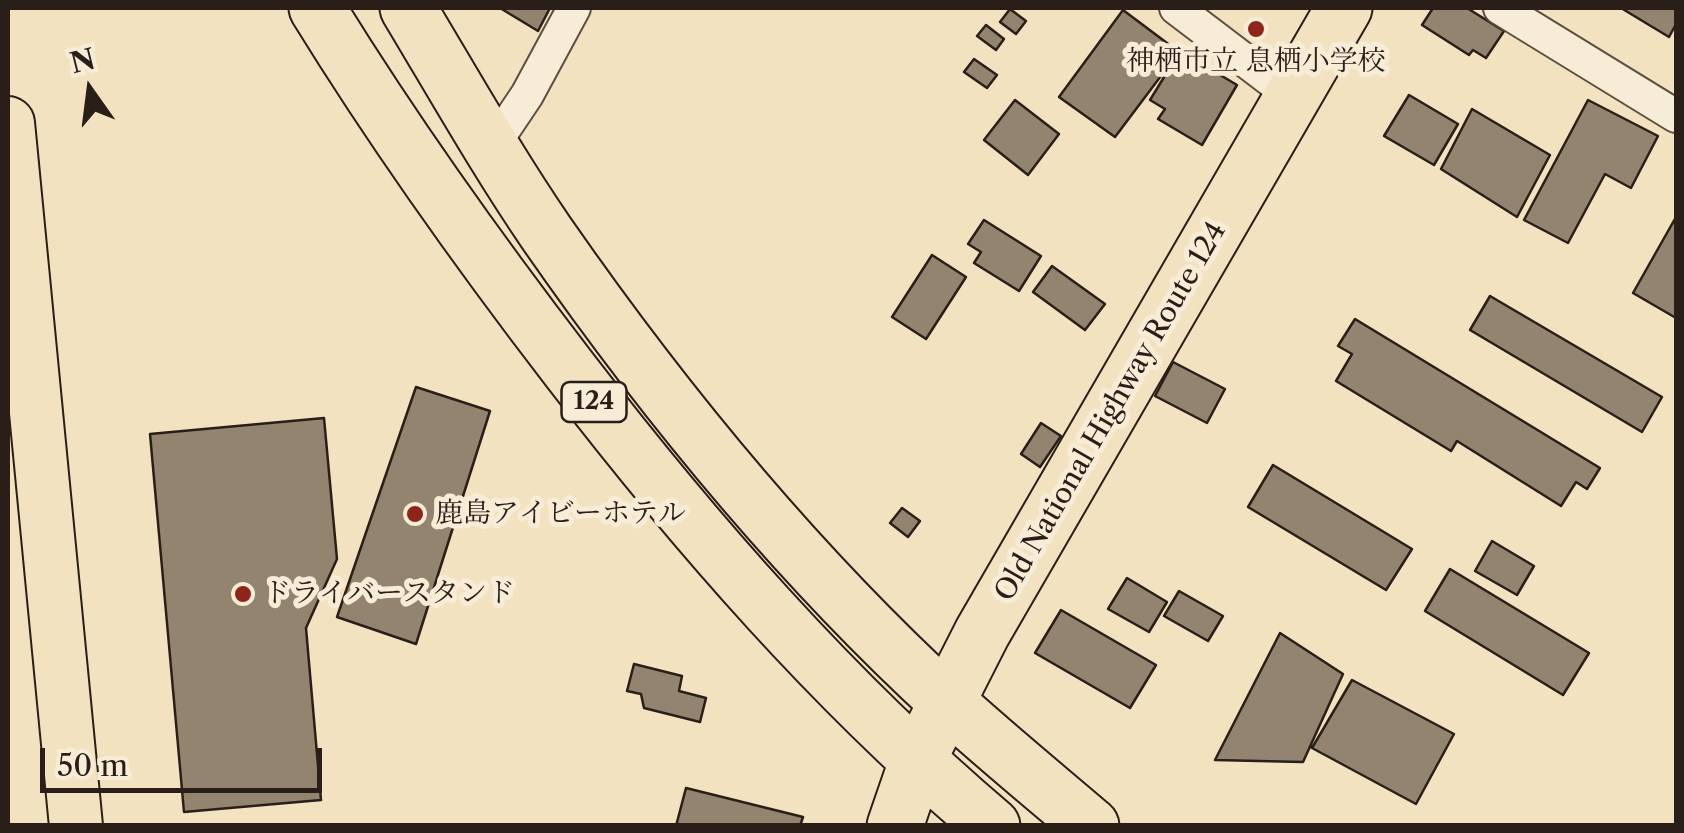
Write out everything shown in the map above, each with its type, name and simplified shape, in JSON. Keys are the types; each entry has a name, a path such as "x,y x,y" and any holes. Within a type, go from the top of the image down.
{"highway":[{"name":"124","path":"317,8 436,192 638,460 783,625 918,760 992,826"},
{"name":"124","path":"408,8 547,233 691,425 852,608 946,701 1091,826"},
{"name":"Old National Highway Route 124","path":"895,826 918,760 982,633 1344,8"}],"main road":[{"path":"8,123 76,826"}],"street":[{"path":"492,147 527,95 574,8"},
{"path":"1176,8 1293,97"},
{"path":"1500,8 1676,116"}],"building":[{"path":"500,8 550,8 538,31"},
{"path":"1433,8 1467,8 1504,31 1486,58 1473,50 1469,55 1422,25"},
{"path":"1621,8 1676,8 1676,24 1669,37"},
{"path":"1010,9 1026,21 1016,34 1000,22"},
{"path":"1123,10 1179,52 1115,137 1059,97"},
{"path":"986,25 1004,39 996,50 977,36"},
{"path":"1180,51 1237,85 1202,145 1158,119 1165,109 1150,100"},
{"path":"974,59 997,75 987,88 964,72"},
{"path":"1409,95 1458,124 1434,165 1384,136"},
{"path":"1015,100 1059,134 1028,175 984,140"},
{"path":"1588,100 1658,136 1631,188 1605,174 1568,243 1524,220"},
{"path":"1472,109 1550,155 1517,217 1441,169"},
{"path":"1676,217 1676,318 1633,293"},
{"path":"984,220 1041,256 1019,291 974,263 981,252 968,244"},
{"path":"932,255 966,277 926,339 892,317"},
{"path":"1052,266 1105,304 1085,330 1033,292"},
{"path":"1490,296 1662,397 1642,432 1470,330"},
{"path":"1355,319 1600,468 1587,489 1576,482 1561,506 1457,441 1451,451 1336,381 1352,354 1338,346"},
{"path":"1173,362 1225,389 1207,423 1155,396"},
{"name":"鹿島アイビーホテル","path":"416,387 490,411 416,644 337,617"},
{"name":"ドライバースタンド","path":"324,418 337,559 306,628 321,800 184,812 150,434"},
{"path":"1041,423 1061,436 1040,467 1021,454"},
{"path":"1273,465 1412,549 1386,590 1248,507"},
{"path":"902,508 920,521 908,537 890,523"},
{"path":"1492,541 1534,566 1517,595 1475,571"},
{"path":"1450,569 1589,653 1563,695 1425,611"},
{"path":"1127,578 1167,602 1149,632 1108,609"},
{"path":"1179,591 1223,616 1208,641 1164,616"},
{"path":"1061,610 1156,665 1130,708 1035,653"},
{"path":"1280,633 1343,674 1303,762 1215,760"},
{"path":"634,664 682,676 679,691 706,698 700,722 644,708 641,694 627,691"},
{"path":"1352,680 1454,734 1416,804 1312,748"},
{"path":"686,788 803,817 800,826 676,826"}],"place":[{"name":"神栖市立 息栖小学校","path":"1256,29"},
{"name":"鹿島アイビーホテル","path":"415,514"},
{"name":"ドライバースタンド","path":"243,594"}]}
